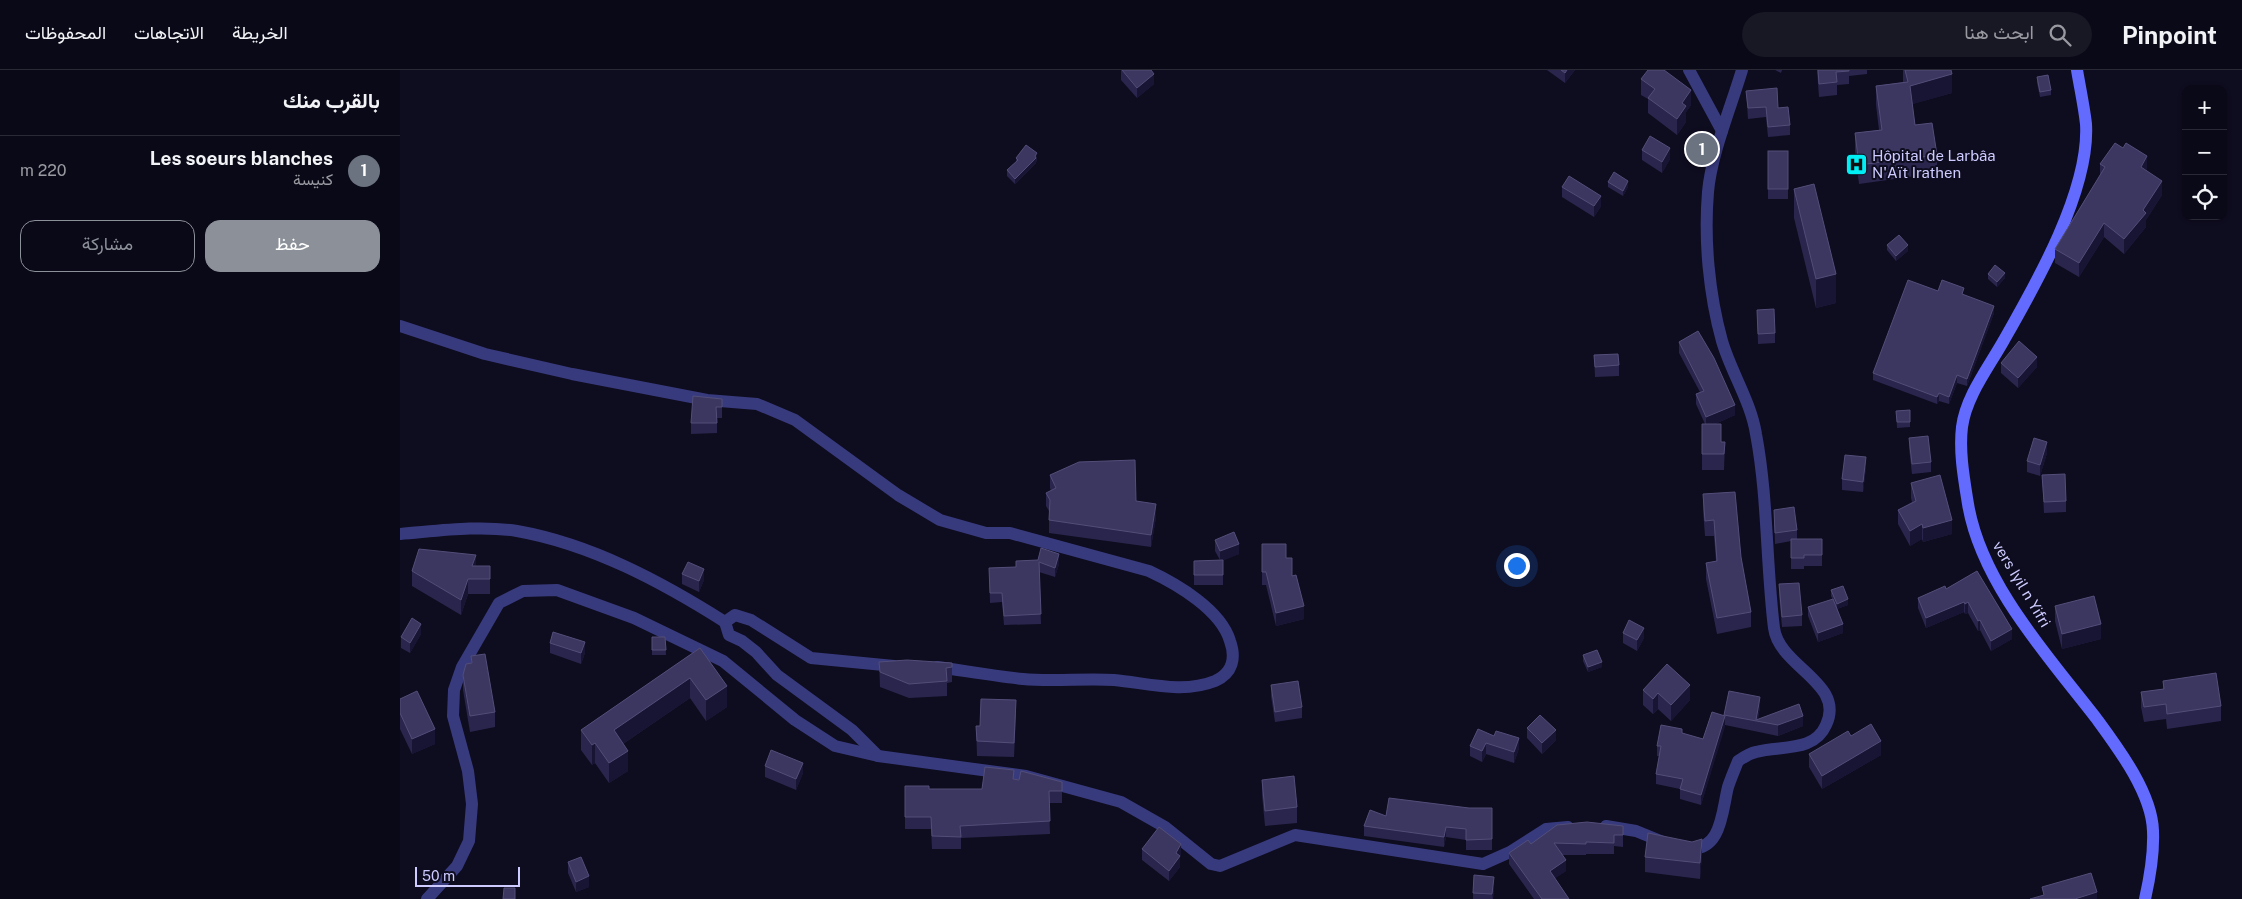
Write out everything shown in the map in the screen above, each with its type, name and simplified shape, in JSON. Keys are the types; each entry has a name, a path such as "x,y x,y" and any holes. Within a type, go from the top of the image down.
{"main road":[{"name":"vers Iγil n Yifri","path":"2077,70 2086,126 2080,174 2068,213 2030,294 1967,405 1962,427 1962,466 1970,516 1982,554 2020,619 2114,742 2141,787 2154,829 2151,869 2145,899"}],"street":[{"path":"1690,70 1722,131"},
{"path":"426,899 457,866 469,841 472,804 468,771 453,716 454,690 462,666 499,604 523,591 557,590 634,618 722,661 795,720 835,746 878,756 1026,776 1122,802 1165,826 1198,855 1211,864 1220,866 1295,835 1483,864 1510,852 1546,829 1588,824 1636,831 1671,845 1693,849 1705,845 1714,839 1723,814 1728,786 1738,760 1754,752 1773,748 1797,747 1817,738 1826,725 1830,708 1826,693 1811,676 1790,660 1775,635 1768,583 1765,496 1756,432 1722,341 1708,266 1708,191 1722,131 1742,70"},
{"path":"400,326 513,361 644,389 707,400 757,404 777,411 795,420 898,495 940,520 986,533 1010,533 1050,543 1149,570 1167,579 1198,601 1217,618 1228,634 1234,652 1234,663 1227,673 1216,680 1182,688 1112,680 1025,679 925,666"},
{"path":"400,534 466,529 517,531 580,548 642,575 725,622 729,635 742,641 756,652 777,675 852,730 878,756"},
{"path":"725,622 735,615 752,620 811,658 906,666"}],"building":[{"path":"1122,70 1151,70 1154,74 1137,88"},
{"path":"1648,70 1664,70 1691,90 1682,103 1686,106 1677,119 1648,98 1655,89 1641,79"},
{"path":"1818,70 1849,71 1836,72 1837,82 1819,84"},
{"path":"1905,70 1951,70 1952,74 1910,86 1915,125 1932,123 1937,155 1859,165 1855,133 1882,130 1876,86 1908,82"},
{"path":"2048,75 2051,90 2040,92 2037,77"},
{"path":"1777,88 1778,108 1788,107 1790,125 1768,127 1766,107 1748,108 1746,91"},
{"path":"1650,136 1670,148 1662,162 1642,150"},
{"path":"2115,143 2123,148 2126,143 2147,156 2141,167 2162,181 2143,210 2146,213 2124,239 2104,223 2079,263 2055,249 2105,167 2100,164"},
{"path":"1026,145 1037,153 1036,158 1015,179 1007,170 1018,160 1016,158"},
{"path":"1768,151 1788,151 1788,189 1768,189"},
{"path":"1614,172 1628,181 1623,191 1608,182"},
{"path":"1569,176 1601,196 1594,206 1562,187"},
{"path":"1814,184 1836,274 1816,279 1794,189"},
{"path":"1899,235 1908,245 1896,256 1887,245"},
{"path":"1995,265 2005,273 1997,282 1988,274"},
{"path":"1908,280 1938,291 1942,280 1964,288 1962,294 1994,306 1967,379 1957,375 1949,397 1939,393 1937,397 1873,373"},
{"path":"1774,309 1775,333 1758,334 1757,310"},
{"path":"1698,331 1714,358 1735,405 1706,417 1696,394 1704,391 1679,342"},
{"path":"2019,341 2037,357 2018,378 2001,363"},
{"path":"1618,354 1619,365 1595,367 1594,355"},
{"path":"693,396 722,399 722,407 716,407 717,423 691,423"},
{"path":"1910,410 1910,422 1897,422 1896,411"},
{"path":"1702,424 1721,424 1721,442 1725,442 1724,454 1702,454"},
{"path":"1928,436 1931,462 1912,464 1909,438"},
{"path":"2034,438 2047,442 2040,465 2027,461"},
{"path":"1845,455 1866,457 1863,482 1842,479"},
{"path":"1135,460 1136,501 1156,504 1151,535 1049,520 1050,500 1046,493 1056,488 1050,475 1079,462"},
{"path":"2065,474 2066,501 2044,502 2042,475"},
{"path":"1940,475 1952,520 1923,528 1922,524 1910,531 1898,510 1916,501 1911,483"},
{"path":"1735,492 1741,557 1751,612 1717,618 1706,563 1717,561 1714,520 1705,521 1703,494"},
{"path":"1794,507 1797,530 1775,533 1774,510"},
{"path":"1234,532 1239,544 1220,551 1215,540"},
{"path":"1791,539 1822,539 1822,555 1804,555 1804,558 1791,558"},
{"path":"1262,544 1286,544 1286,558 1292,558 1292,576 1296,575 1304,606 1276,613 1266,572 1262,572"},
{"path":"1041,548 1059,554 1055,568 1039,562 1041,614 1004,616 1002,593 990,593 989,568 1016,567 1016,561 1038,560"},
{"path":"419,549 476,555 472,566 490,566 490,579 468,579 461,600 412,571"},
{"path":"1223,560 1223,575 1194,575 1194,561"},
{"path":"688,562 704,569 699,581 682,574"},
{"path":"1977,571 2012,629 1991,641 1968,602 1926,618 1918,598 1945,586 1946,589"},
{"path":"1799,583 1802,615 1782,617 1779,584"},
{"path":"1843,586 1848,599 1837,604 1831,590"},
{"path":"2094,596 2101,624 2062,634 2055,606"},
{"path":"1833,599 1843,624 1818,633 1808,607"},
{"path":"412,618 421,624 410,643 401,637"},
{"path":"1629,620 1644,628 1637,640 1623,633"},
{"path":"553,632 585,642 581,653 550,643"},
{"path":"652,637 665,637 666,650 652,650"},
{"path":"700,648 727,686 706,700 690,678 614,730 628,751 609,763 595,743 592,745 581,730"},
{"path":"1597,650 1602,662 1588,667 1583,655"},
{"path":"485,654 495,712 470,716 463,675 466,664 472,663 471,656"},
{"path":"907,660 952,663 952,667 946,668 947,681 909,684 880,672 879,662"},
{"path":"1667,664 1690,685 1671,705 1658,693 1653,699 1643,690"},
{"path":"2216,673 2221,706 2167,714 2166,704 2144,707 2141,692 2164,689 2163,681"},
{"path":"1298,681 1302,707 1275,712 1271,685"},
{"path":"417,691 435,729 412,739 400,713 400,699"},
{"path":"1729,691 1760,697 1756,720 1799,704 1803,716 1778,725 1724,715"},
{"path":"981,699 1016,700 1014,743 977,741 976,726 980,726"},
{"path":"1712,712 1725,716 1701,795 1680,789 1683,779 1656,774 1661,746 1657,746 1661,725 1682,729 1682,733 1703,739"},
{"path":"1540,715 1556,730 1542,743 1527,728"},
{"path":"1871,724 1881,741 1822,776 1809,754 1848,731 1851,736"},
{"path":"1478,729 1494,736 1496,731 1519,738 1514,752 1486,743 1482,751 1470,746"},
{"path":"771,750 803,763 796,779 765,766"},
{"path":"985,767 1014,770 1013,779 1019,780 1021,771 1062,782 1062,791 1049,791 1050,821 960,826 961,837 932,836 931,817 905,817 905,786 929,786 929,789 982,789"},
{"path":"1294,776 1297,807 1265,811 1262,780"},
{"path":"1389,798 1469,808 1492,808 1492,839 1466,840 1466,829 1446,827 1444,837 1364,826 1370,810 1386,816"},
{"path":"1587,822 1623,826 1623,835 1614,835 1614,843 1554,843 1566,860 1550,871 1569,899 1542,899 1509,853 1528,840 1531,844 1557,825"},
{"path":"1159,827 1181,844 1176,853 1180,856 1169,871 1142,849"},
{"path":"1648,833 1692,842 1702,839 1700,863 1645,857"},
{"path":"581,857 589,876 576,882 568,862"},
{"path":"2091,873 2097,892 2075,899 2030,899 2044,895 2042,887"},
{"path":"1474,875 1494,877 1492,894 1473,893"},
{"path":"504,888 515,888 515,899 503,899"}],"place":[{"name":"Les soeurs blanches","path":"1702,149"},
{"name":"Hôpital de Larbâa N'Aït Irathen","path":"1856,164"}]}
